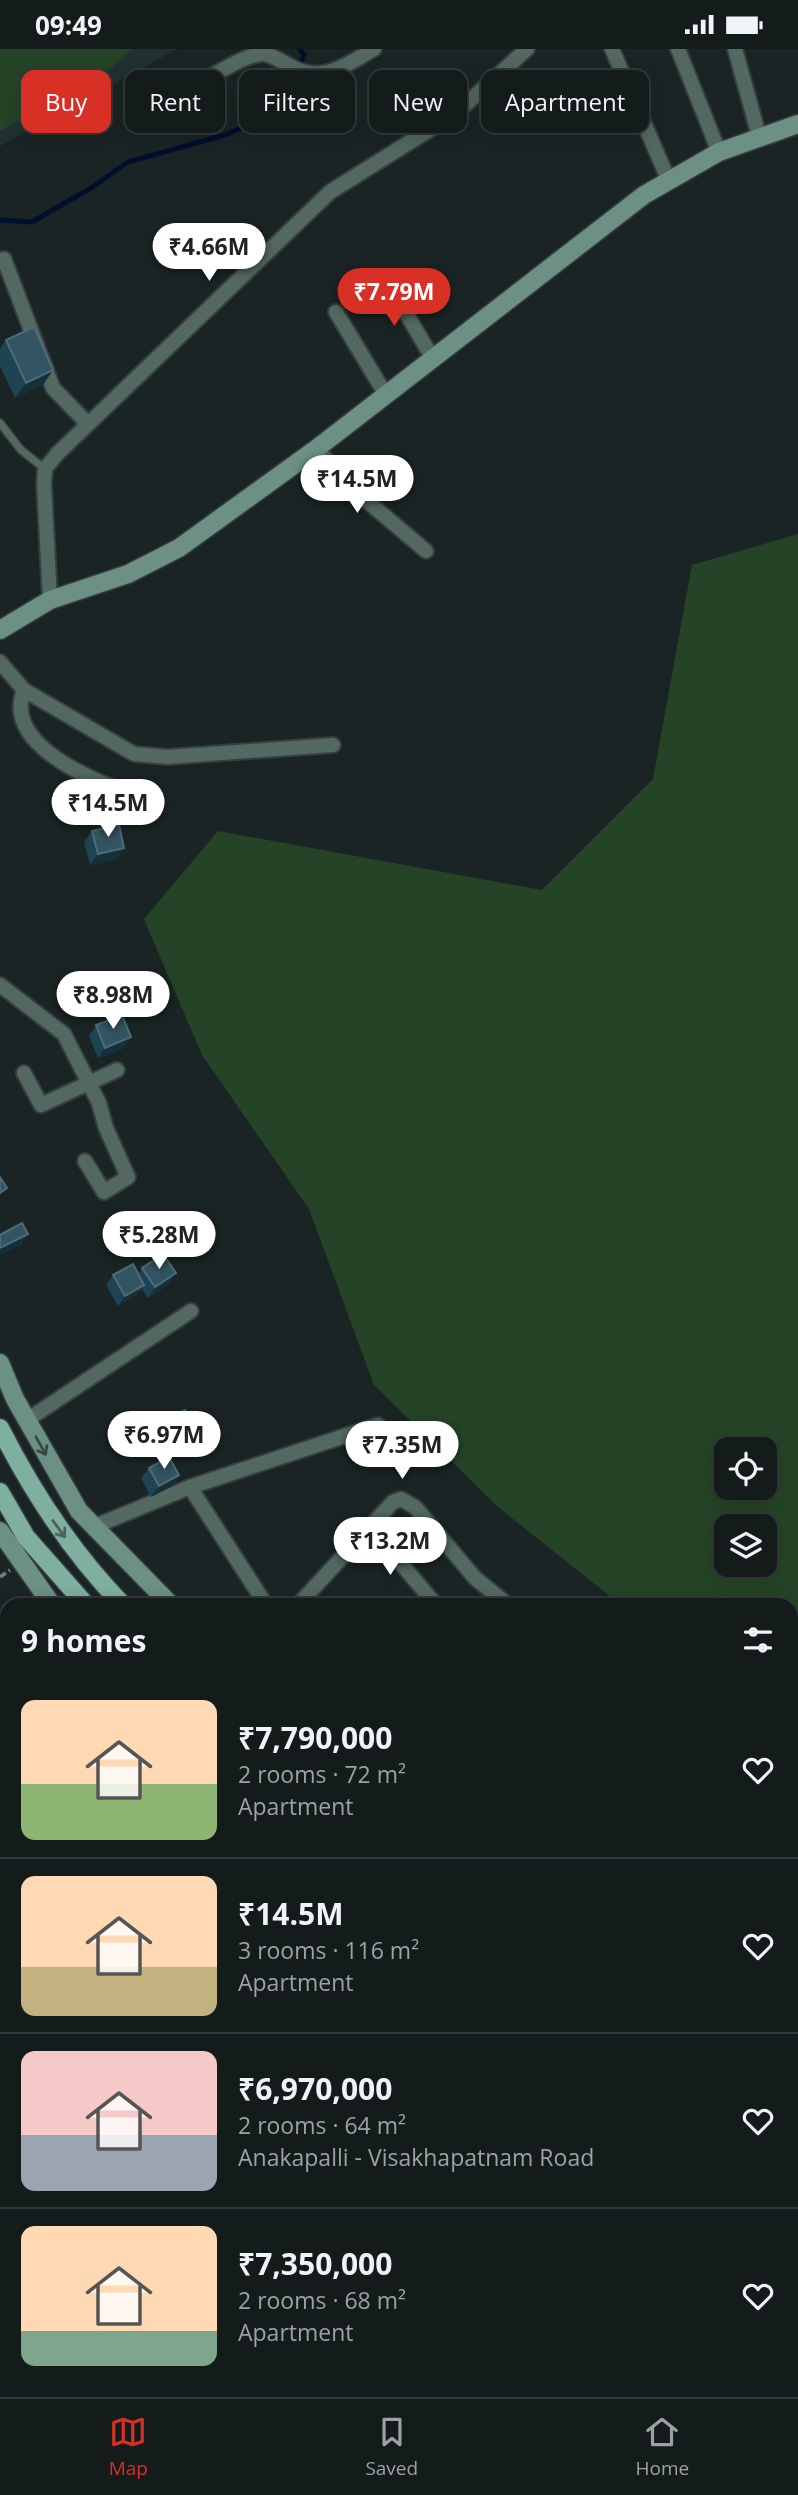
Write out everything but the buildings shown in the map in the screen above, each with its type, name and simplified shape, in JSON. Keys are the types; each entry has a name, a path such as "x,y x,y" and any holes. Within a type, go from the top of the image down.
{"main road":[{"path":"0,1428 49,1514 90,1571 116,1598"},
{"path":"0,1492 26,1537 80,1598"}],"street":[{"path":"225,70 263,54 318,76 334,72 374,49"},
{"path":"50,600 44,517 45,469 88,424 330,192 456,113 527,49"},
{"path":"612,49 669,181"},
{"path":"678,49 719,152"},
{"path":"735,49 758,136"},
{"path":"0,629 50,600 128,574 179,548 316,449 644,195 719,152 798,124"},
{"path":"4,259 53,388 88,424"},
{"path":"386,279 433,359"},
{"path":"336,312 386,395"},
{"path":"316,449 367,501 426,551"},
{"path":"0,661 24,690 116,746 150,757 333,745"},
{"path":"24,690 20,712 25,725 51,754 84,777 125,792"},
{"path":"0,985 59,1028 89,1083 128,1177 104,1192 85,1161"},
{"path":"24,1073 41,1105 117,1070"},
{"path":"27,1420 191,1311"},
{"path":"0,1363 27,1420 79,1511 164,1598"},
{"path":"93,1527 190,1487 378,1425"},
{"path":"190,1487 261,1598"},
{"path":"304,1598 393,1502 401,1499 408,1501 475,1578 499,1598"},
{"path":"370,1527 430,1598"},
{"path":"0,1531 47,1598"}],"lane":[{"path":"0,423 20,450 45,469"}],"path":[{"path":"0,1577 12,1569"}],"shaded area":[{"path":"0,49 177,49 139,70 125,70 125,77 111,85 111,70 21,70 21,133 24,133 0,146"}],"green space":[{"path":"0,49 133,49 107,70 21,70 21,119 0,131"},
{"path":"798,534 798,1598 612,1598 498,1507 374,1385 309,1209 202,1055 144,919 218,831 542,890 653,779 692,565"}],"waterway":[{"path":"0,220 32,222 91,188 128,162 225,135 266,117 284,99 304,55 300,49"}]}
